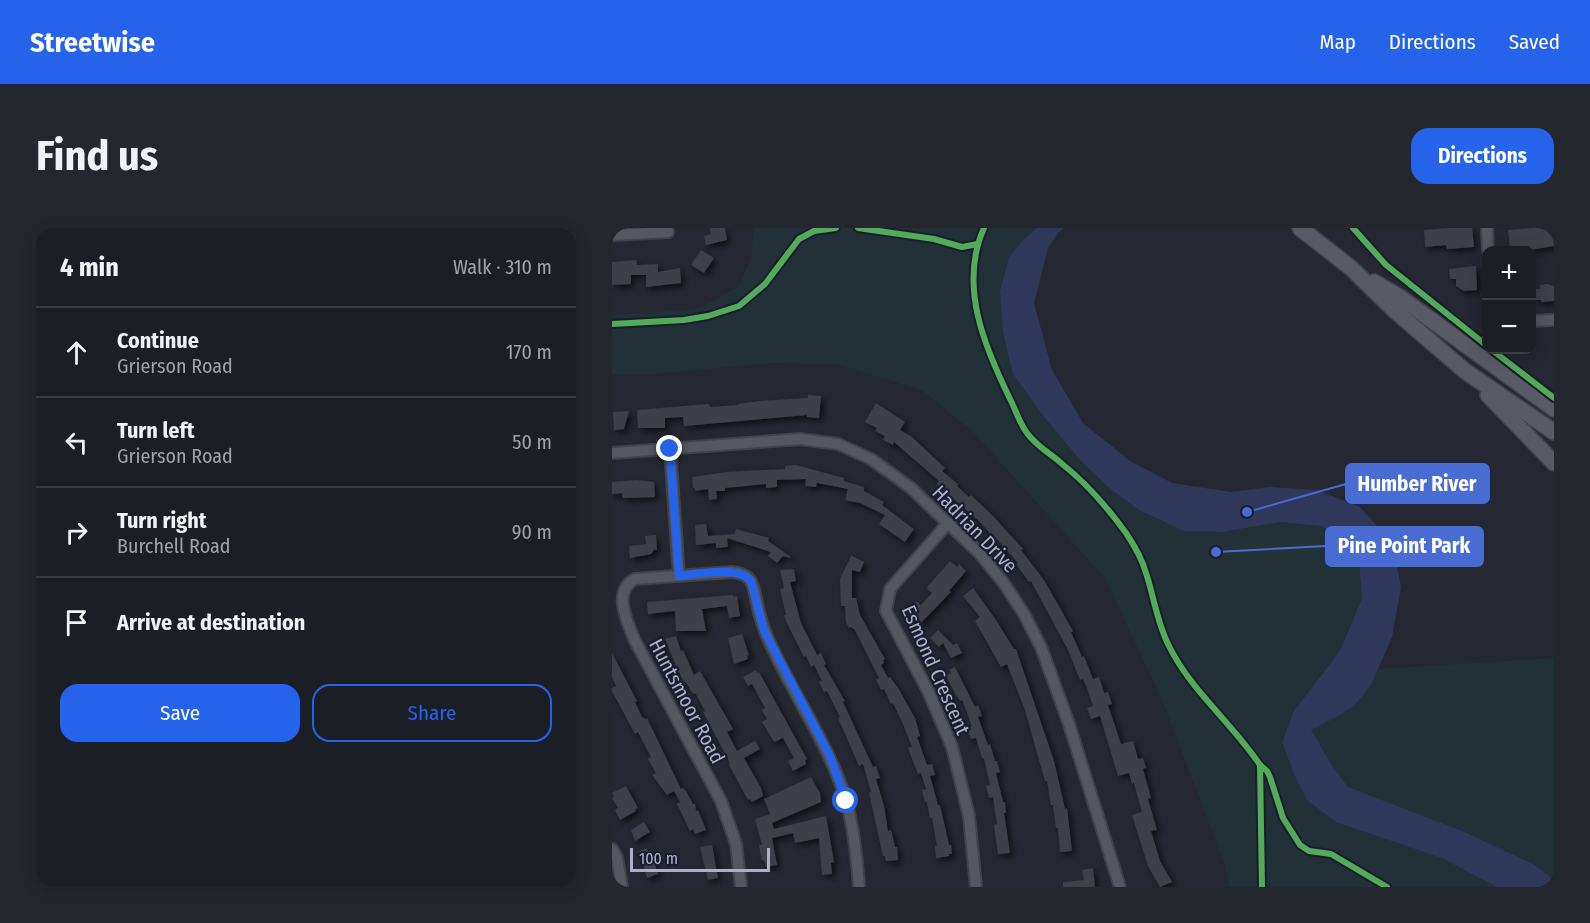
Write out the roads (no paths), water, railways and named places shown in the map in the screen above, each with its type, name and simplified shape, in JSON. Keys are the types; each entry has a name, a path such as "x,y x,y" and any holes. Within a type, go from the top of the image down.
{"main road":[{"path":"1300,228 1351,268 1394,310 1465,371 1554,463"},
{"path":"1351,268 1401,298 1554,409"},
{"path":"1465,371 1554,432"}],"street":[{"path":"1487,228 1488,246"},
{"path":"612,235 668,232"},
{"path":"1536,321 1554,320"},
{"name":"Hadrian Drive","path":"612,453 800,439 838,444 871,459 911,488 980,554 1003,582 1024,614 1041,647 1069,724 1120,887"},
{"path":"670,449 679,576 738,572 748,576 751,581 767,637 830,756 842,788 853,828 859,887"},
{"name":"Esmond Crescent","path":"948,523 890,589 886,611 928,692 952,747 969,816 976,887"},
{"name":"Huntsmoor Road","path":"679,576 630,581 624,589 623,607 634,639 721,801 734,837 741,887"},
{"path":"612,849 617,858 622,887"}],"water":[{"path":"1037,228 1064,228 1048,248 1034,303 1052,370 1083,423 1130,461 1172,483 1231,492 1269,487 1317,490 1360,507 1393,544 1401,587 1392,637 1371,685 1354,706 1311,730 1332,766 1348,787 1462,831 1533,864 1554,880 1554,887 1497,887 1442,858 1336,822 1307,800 1282,742 1294,711 1340,651 1362,598 1359,564 1341,540 1321,526 1281,522 1222,532 1184,531 1139,510 1108,487 1080,460 1041,413 1013,374 1003,332 1000,291 1009,258 1022,241"}],"place":[{"name":"Humber River","path":"1247,512"},
{"name":"Pine Point Park","path":"1216,552"}]}
